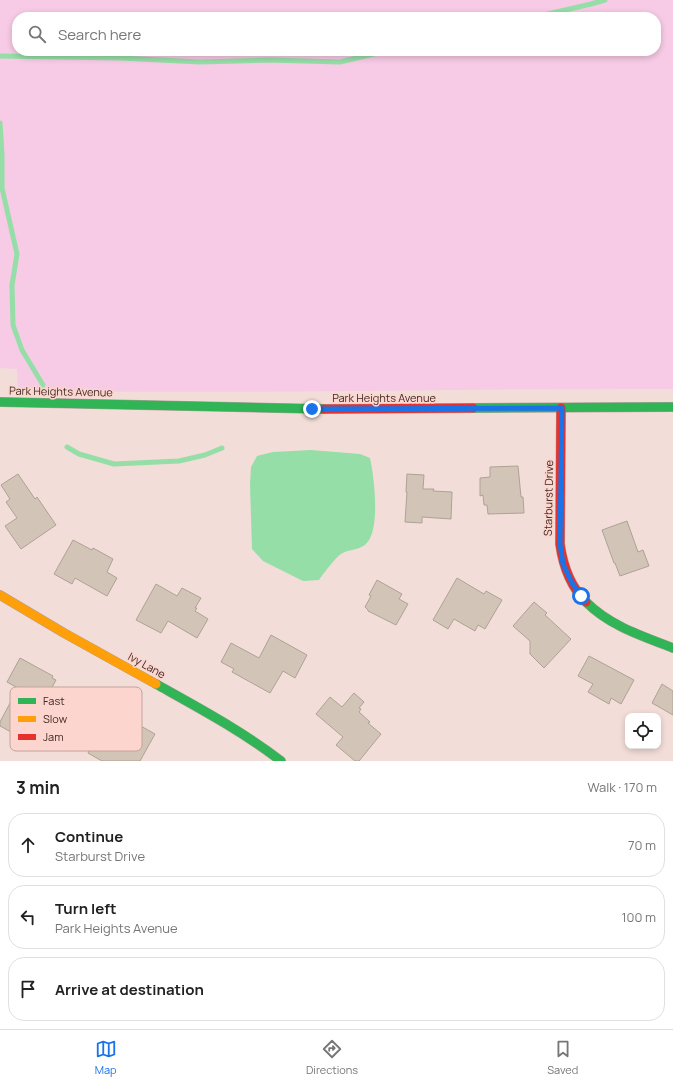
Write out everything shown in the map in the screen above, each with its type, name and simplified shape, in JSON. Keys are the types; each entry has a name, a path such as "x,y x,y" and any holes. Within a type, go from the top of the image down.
{"main road":[{"name":"Park Heights Avenue","path":"0,402 312,409 673,407"},
{"name":"Starburst Drive","path":"562,408 560,544 563,564 572,583 593,609 625,630 673,648"},
{"name":"Ivy Lane","path":"0,595 28,614 204,711 264,748 280,761"}],"shaded area":[{"path":"0,0 673,0 673,389 264,392 18,390 17,369 0,368"},
{"path":"311,450 360,454 370,458 373,477 375,515 371,537 366,544 360,548 341,554 319,580 303,581 263,561 252,549 250,485 251,467 257,456 273,452"}],"building":[{"path":"518,466 524,513 488,514 487,505 484,505 483,495 480,496 480,478 490,477 490,467"},
{"path":"18,474 35,499 37,497 56,525 21,549 5,526 17,518 6,502 10,499 1,485"},
{"path":"407,474 424,475 423,489 452,492 451,519 422,517 422,523 405,522"},
{"path":"627,521 638,552 643,550 649,566 620,576 602,530"},
{"path":"73,540 92,550 93,548 113,559 107,572 117,578 107,596 75,578 72,584 54,574"},
{"path":"457,578 484,594 486,591 502,600 485,629 478,625 475,631 454,619 448,629 433,620"},
{"path":"377,580 402,594 399,599 408,604 396,625 368,611 365,607 371,596 369,595"},
{"path":"156,584 177,596 182,588 201,598 195,608 197,608 195,611 208,619 197,638 168,621 161,633 136,620"},
{"path":"534,602 547,613 545,615 571,639 544,668 530,654 530,641 513,626"},
{"path":"271,635 307,655 295,678 283,671 270,693 232,672 234,669 221,662 231,643 259,658"},
{"path":"589,656 634,680 621,704 611,698 609,704 588,692 593,684 578,676"},
{"path":"20,658 53,676 52,678 56,680 52,687 16,687 7,682"},
{"path":"662,684 673,691 673,715 652,703"},
{"path":"354,693 364,702 359,708 361,709 359,712 370,722 368,723 381,734 359,761 355,761 336,745 343,737 316,714 330,697 342,707"},
{"path":"10,703 10,731 0,726 0,722"},
{"path":"142,727 155,734 140,761 102,761 88,753 89,751 142,751"}],"waterway":[{"path":"557,12 605,0"},
{"path":"0,56 120,58 200,62 269,60 340,62 365,56"},
{"path":"0,123 2,188 17,254 12,285 13,325 22,350 43,385"},
{"path":"67,447 79,454 114,464 179,461 205,455 222,448"}],"traffic: fast":[{"path":"0,402 324,409"},
{"path":"473,408 673,407"},
{"path":"586,602 605,618 627,630 673,648"},
{"path":"156,684 236,730 281,761"}],"traffic: slow":[{"path":"0,595 64,633 156,684"}],"traffic: jam":[{"path":"324,409 473,408"},
{"path":"561,408 560,544 568,575 580,596 586,602"}],"route":[{"path":"312,409 562,408 560,544 563,564 572,583 581,596"}]}
